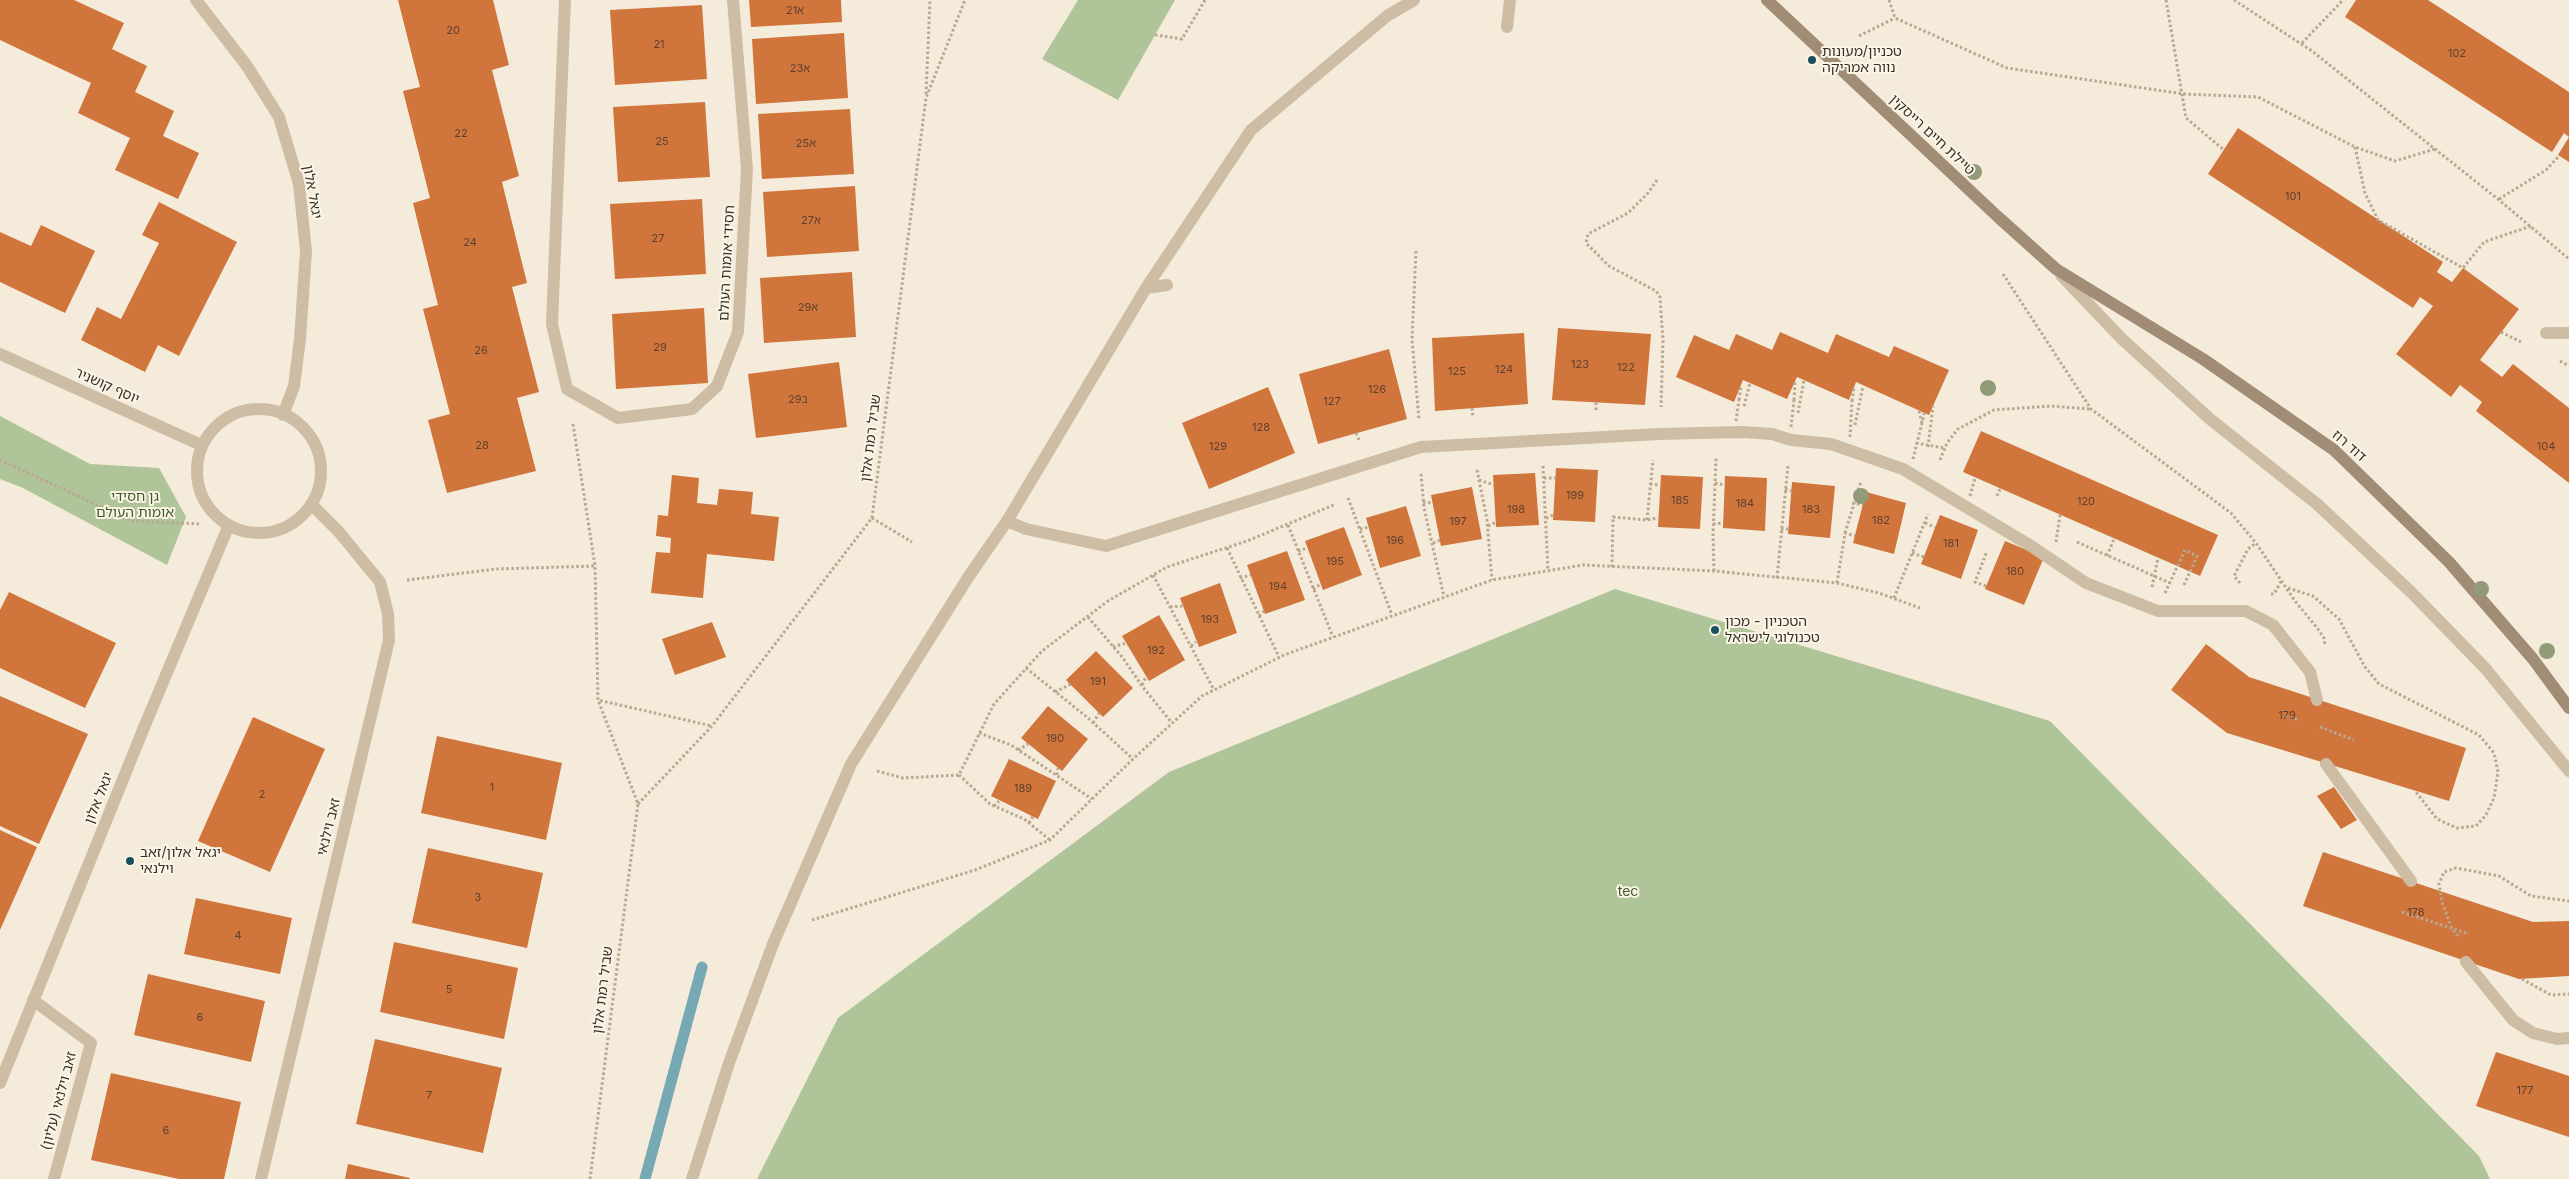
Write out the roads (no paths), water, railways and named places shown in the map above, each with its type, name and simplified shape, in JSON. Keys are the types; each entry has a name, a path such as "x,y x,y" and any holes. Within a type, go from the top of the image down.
{"street":[{"name":"יגאל אלון","path":"196,0 247,66 279,117 299,184 306,250 300,339 294,386 283,415"},
{"name":"חסידי אומות העולם","path":"565,0 552,324 568,389 618,418 692,409 717,386 738,332 747,169 733,0"},
{"path":"692,1179 729,1063 773,944 851,764 969,576 1007,521 1146,288 1251,130 1387,16 1414,0"},
{"path":"1507,27 1510,0"},
{"name":"טיילת חיים רייסקין","path":"1767,0 2056,269"},
{"path":"2056,269 2122,339 2151,366 2210,418 2317,504 2412,593 2486,668 2569,771"},
{"name":"דוד רוז","path":"2056,269 2203,359 2334,450 2449,562 2533,659 2569,708"},
{"path":"1146,288 1167,285"},
{"path":"2546,333 2569,332"},
{"name":"יוסף קושניר","path":"0,354 201,445"},
{"path":"250,409 270,410 283,415 304,428 315,444 320,463 320,482 311,504 302,516 285,527 264,533 243,532 223,523 208,507 198,488 196,466 201,445 214,428 231,415 250,409"},
{"path":"1007,521 1026,528 1106,546 1421,447 1659,434 1742,432 1772,434 1791,440 1845,448 1903,469 1938,488 2095,587 2158,611 2246,611 2274,625 2310,672 2317,700"},
{"name":"זאב וילנאי","path":"261,1179 383,672 389,640 388,614 380,582 339,532 311,504"},
{"name":"יגאל אלון","path":"0,1083 229,525"},
{"path":"2326,764 2411,881"},
{"path":"2466,962 2513,1020 2533,1033 2558,1039 2569,1038"},
{"name":"זאב וילנאי (עליון)","path":"33,1000 91,1043 54,1179"}],"waterway":[{"path":"645,1179 702,967"}],"place":[{"name":"טכניון/מעונות נווה אמריקה","path":"1812,60"},
{"name":"הטכניון - מכון טכנולוגי לישראל","path":"1715,630"},
{"name":"יגאל אלון/זאב וילנאי","path":"130,861"}],"park label":[{"name":"גן חסידי אומות העולם","path":"135,506"},
{"name":"tec","path":"1628,892"}]}
